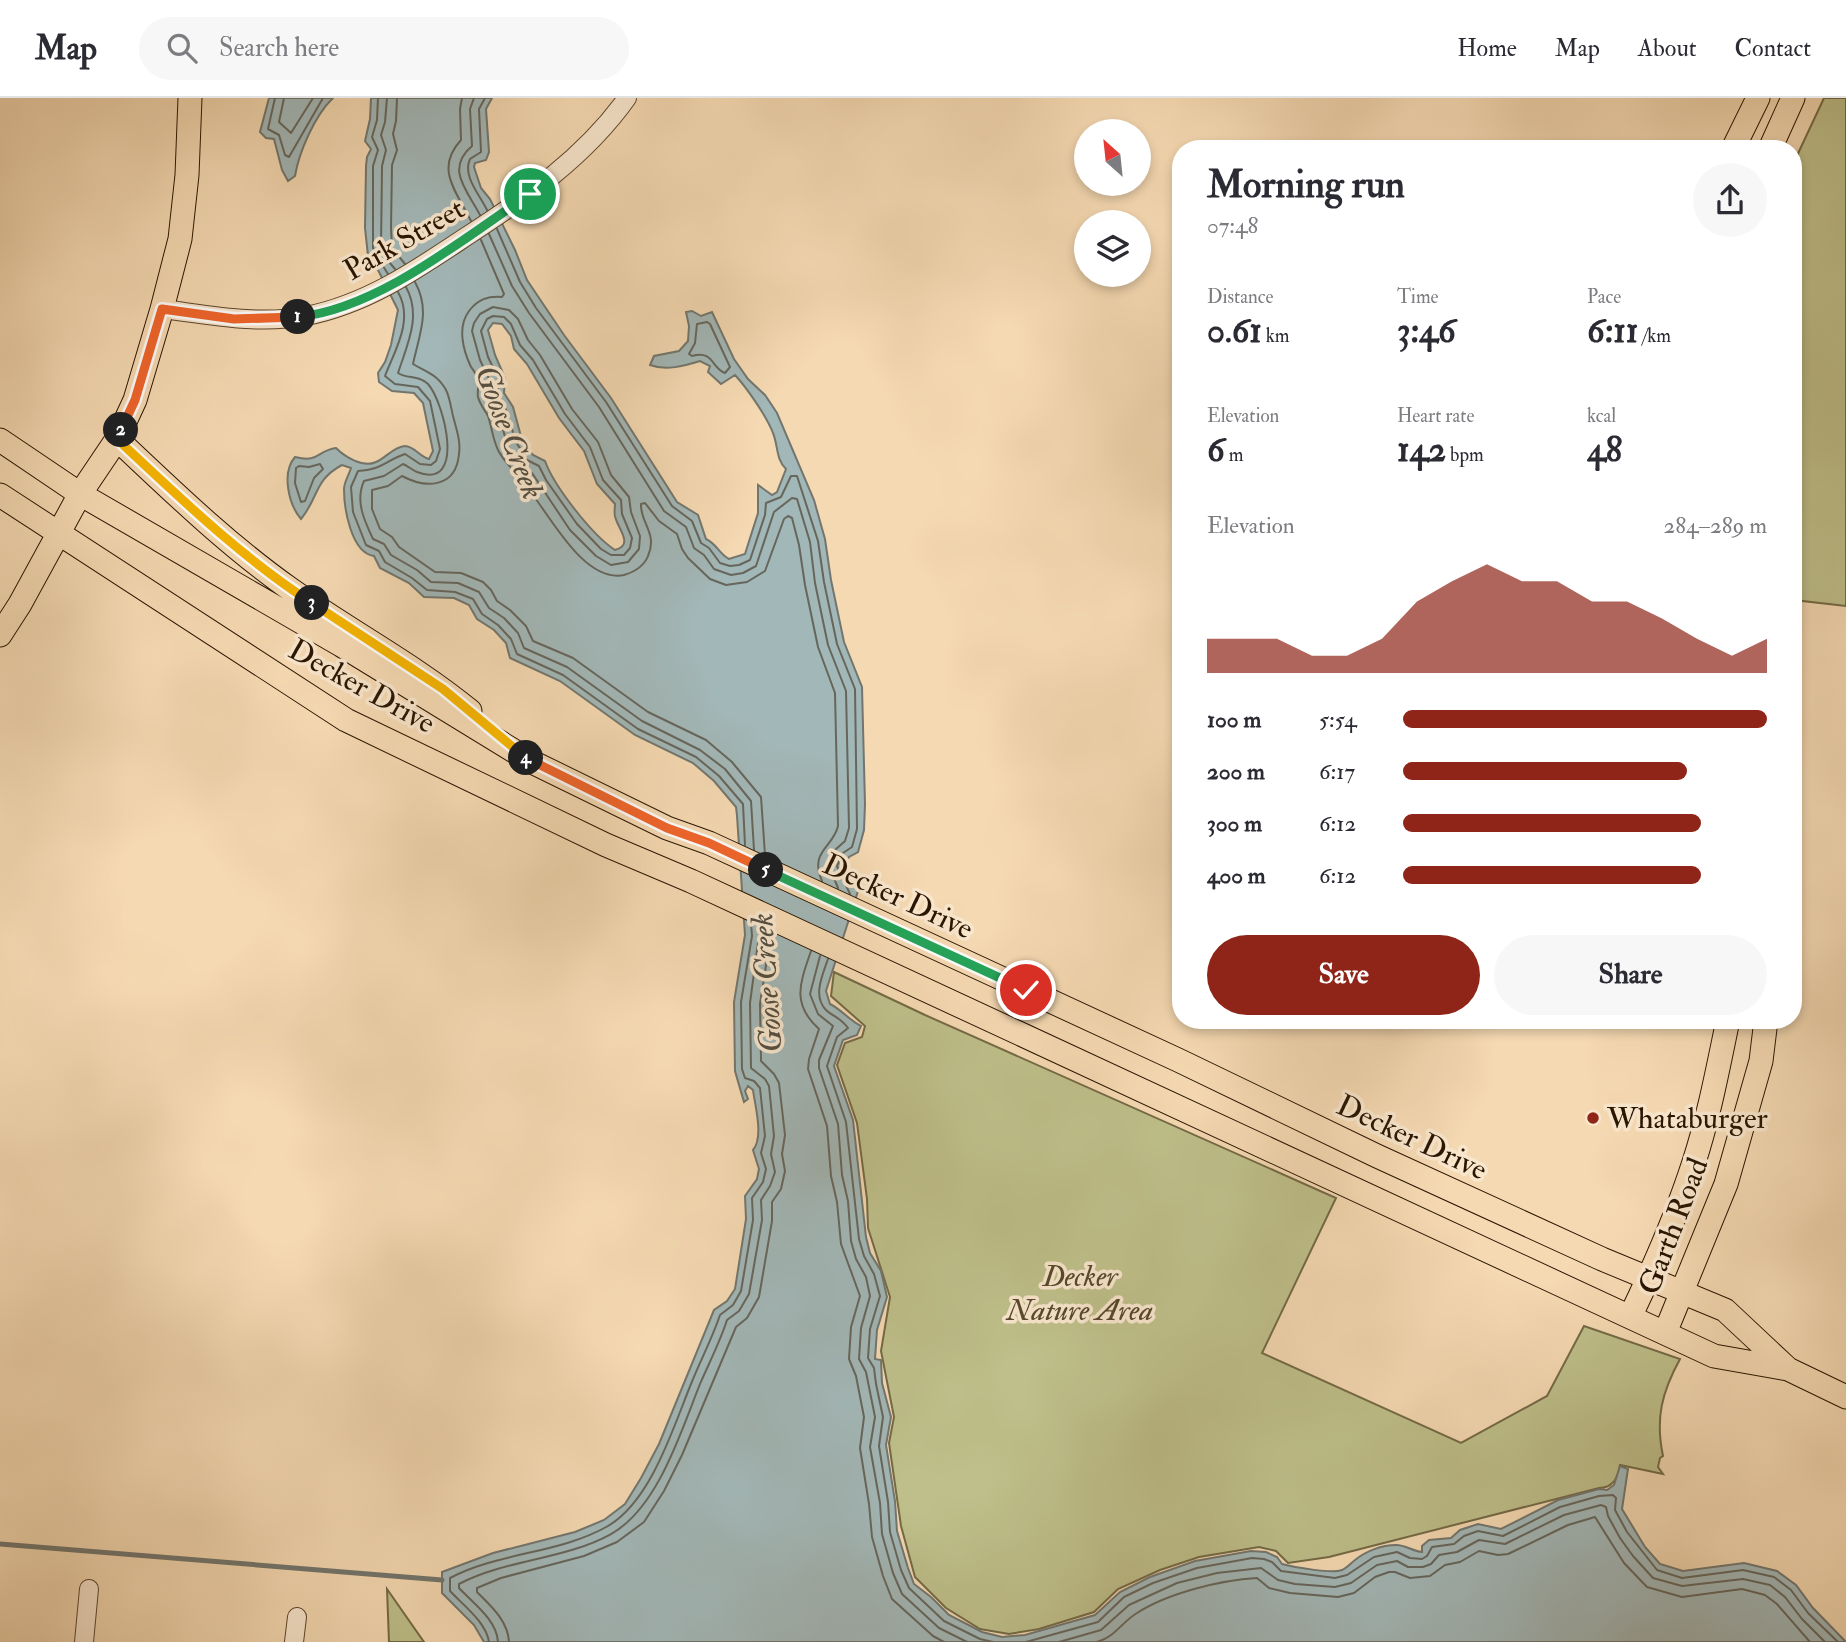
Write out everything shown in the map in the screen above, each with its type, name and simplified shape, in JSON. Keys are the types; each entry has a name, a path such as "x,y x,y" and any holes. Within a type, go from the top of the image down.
{"main road":[{"path":"0,635 80,494 117,439 135,400 180,239 187,175 190,98"},
{"path":"1742,140 1758,98"},
{"path":"1774,140 1793,98"},
{"path":"117,439 192,510 289,588 443,689 531,762"},
{"name":"Decker Drive","path":"0,440 80,494 341,645 531,762 667,828 709,843 1165,1054 1377,1156 1725,1310 1788,1369"},
{"name":"Decker Drive","path":"0,495 346,720 606,845 691,881 1714,1356 1788,1369 1846,1397"},
{"name":"Garth Road","path":"1630,1317 1649,1278 1694,1163 1726,1029"},
{"name":"Garth Road","path":"1665,1333 1726,1184 1760,1061 1765,1029"}],"street":[{"name":"Park Street","path":"162,309 234,319 266,320 331,310 358,300 404,278 530,194 585,147 610,122 627,98"},
{"path":"84,1642 89,1588"},
{"path":"294,1642 296,1617"}],"green space":[{"path":"1824,98 1846,98 1846,606 1802,601 1802,145"},
{"name":"Decker Nature Area","path":"834,972 1336,1198 1262,1353 1461,1443 1547,1396 1584,1326 1680,1359 1665,1394 1660,1417 1663,1456 1658,1467 1663,1474 1620,1465 1614,1481 1604,1488 1329,1557 1288,1563 1276,1551 1259,1547 1199,1557 1160,1570 1118,1589 1094,1612 1039,1629 1009,1634 980,1629 946,1608 915,1577 901,1526 889,1443 894,1417 881,1351 890,1297 868,1228 857,1123 837,1065 845,1043 862,1037 865,1026 831,996"},
{"path":"387,1589 424,1642 389,1642"}],"water":[{"path":"269,98 333,98 314,124 304,145 295,176 288,181 282,170 274,139 266,138 260,132"},
{"name":"Goose Creek","path":"371,98 492,98 486,109 489,152 486,160 475,163 474,167 481,188 490,199 527,280 611,398 677,502 698,515 706,539 723,554 729,559 745,554 758,513 758,485 772,495 777,492 786,469 780,461 770,426 735,375 721,384 708,372 710,366 700,361 669,368 650,365 654,356 679,351 688,341 686,312 692,311 701,316 712,312 734,359 777,413 814,500 825,539 844,642 862,687 865,804 864,830 858,852 849,857 844,866 858,891 826,991 830,1004 861,1026 857,1035 843,1040 834,1066 853,1120 866,1237 870,1253 881,1271 887,1297 877,1330 875,1359 881,1360 882,1383 891,1417 886,1445 897,1531 914,1584 949,1615 982,1632 1002,1637 1025,1635 1095,1615 1120,1592 1150,1577 1195,1561 1251,1551 1266,1552 1277,1557 1282,1564 1312,1570 1337,1571 1346,1568 1364,1554 1385,1546 1400,1545 1422,1552 1422,1546 1429,1540 1451,1538 1460,1530 1478,1524 1501,1529 1558,1500 1599,1489 1607,1490 1614,1485 1620,1466 1628,1469 1622,1509 1645,1547 1660,1564 1683,1571 1744,1563 1777,1571 1796,1585 1813,1608 1846,1642 484,1642 474,1625 442,1593 442,1572 493,1553 575,1532 604,1520 625,1504 659,1444 714,1310 727,1301 735,1289 746,1219 745,1196 757,1179 759,1169 753,1150 758,1130 753,1090 748,1086 745,1091 748,1099 744,1102 735,1071 734,1002 745,935 737,816 736,807 714,781 693,763 635,735 560,681 510,658 506,643 494,630 477,619 469,605 454,598 424,597 409,583 380,568 374,556 360,547 350,528 344,489 351,468 342,465 326,477 301,519 293,506 288,489 288,471 295,457 314,458 336,448 354,461 366,464 380,460 393,450 405,446 429,459 433,451 423,403 414,393 392,391 379,382 378,373 391,345 398,310 378,270 369,265 365,228 366,166 371,149 365,141","holes":["493,323 502,324 511,336 514,349 527,364 559,418 584,451 597,484 615,504 616,521 624,540 621,548 615,550 585,522 565,496 545,461 533,455 522,440 513,407 504,393 505,378 488,330"]}],"waterway":[{"path":"0,1544 442,1580"}],"place":[{"name":"Whataburger","path":"1593,1118"}],"route":[{"path":"530,194 404,278 331,310 266,320 234,319 162,309 135,400 117,439 192,510 289,588 443,689 531,762 667,828 709,843 1026,990"}]}
